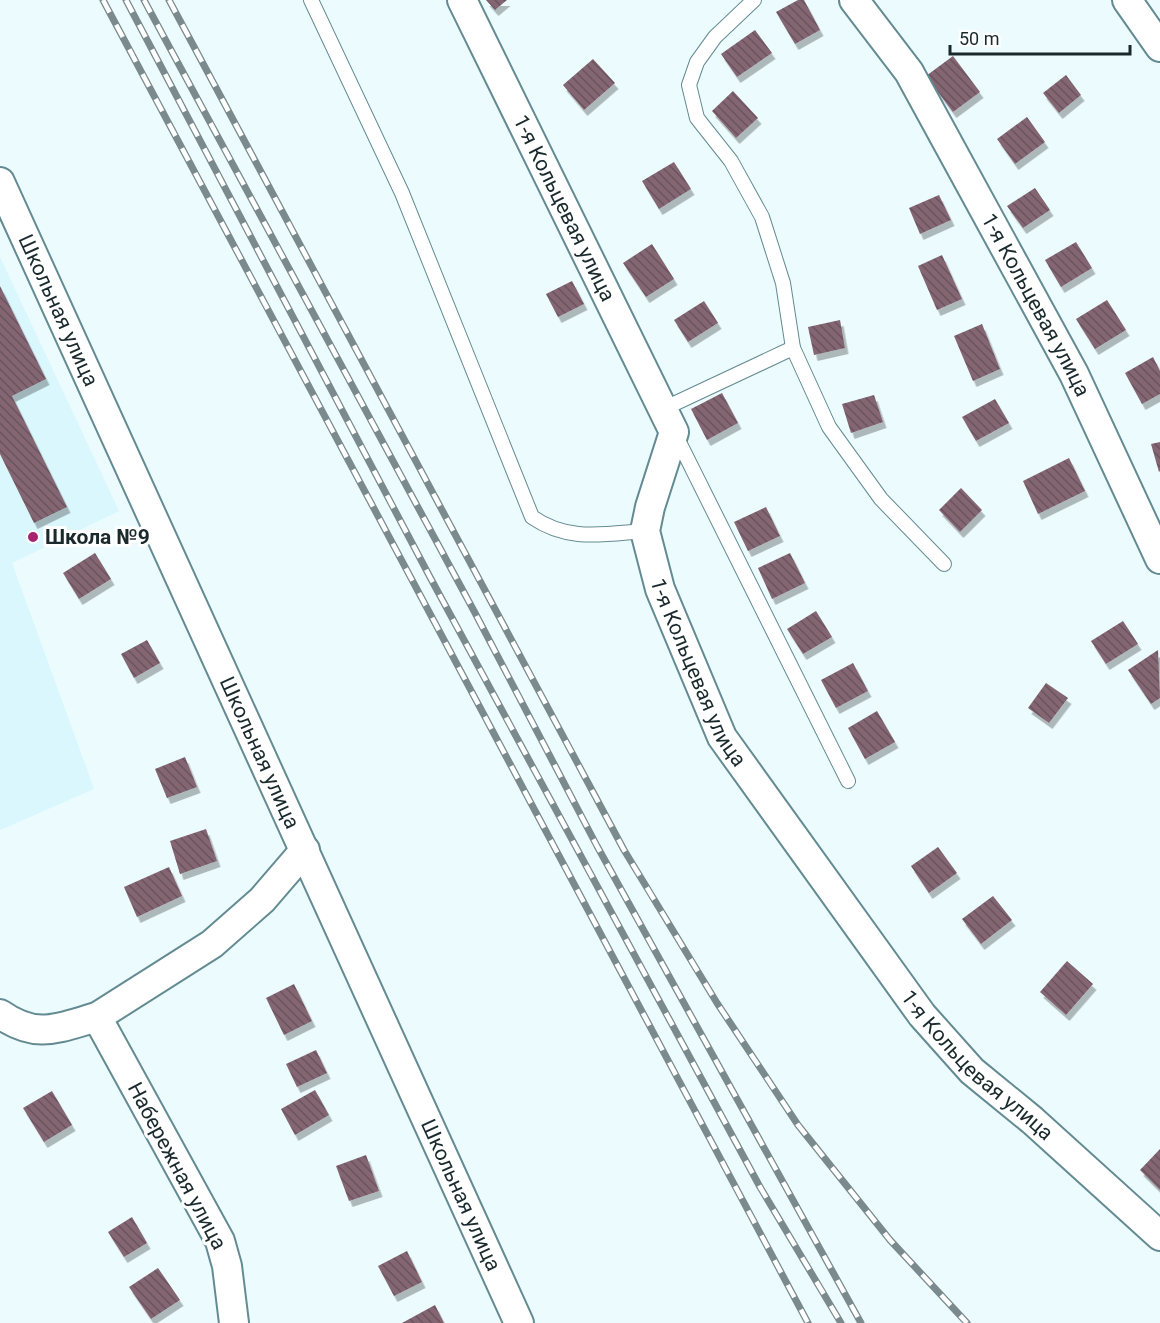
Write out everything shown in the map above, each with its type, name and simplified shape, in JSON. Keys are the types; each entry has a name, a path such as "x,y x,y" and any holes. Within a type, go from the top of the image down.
{"street":[{"name":"1-я Кольцевая улица","path":"462,0 668,420 645,531 660,589 686,656 722,737 922,1015 972,1071 1032,1120 1160,1236"},
{"name":"1-я Кольцевая улица","path":"854,0 909,72 1068,364 1160,559"},
{"path":"1127,0 1160,47"},
{"name":"Школьная улица","path":"0,182 519,1323"},
{"path":"0,1014 15,1025 44,1031 97,1017 212,944 262,900 305,850"},
{"name":"Набережная улица","path":"97,1017 220,1241 227,1266 234,1323"}],"lane":[{"path":"311,0 402,193 532,517 550,529 584,535 645,531"},
{"path":"754,0 715,37 697,62 689,85 697,118 731,161 762,217 783,283 793,348 829,427 881,499 944,564"},
{"path":"793,348 668,420 848,781"}],"shaded area":[{"name":"Школа №9","path":"0,257 119,511 12,563 94,789 0,830"}],"building":[{"path":"486,0 507,0 495,10"},
{"path":"798,0 804,0 820,30 795,44 776,12"},
{"path":"755,30 772,53 737,77 721,54"},
{"path":"953,56 980,92 953,112 926,76"},
{"path":"593,59 615,83 584,110 563,85"},
{"path":"1066,75 1081,95 1059,113 1043,93"},
{"path":"733,91 758,118 736,138 712,111"},
{"path":"1027,117 1045,142 1015,164 997,139"},
{"path":"674,162 691,189 659,209 642,181"},
{"path":"1035,188 1050,210 1023,228 1007,206"},
{"path":"939,195 951,220 920,234 909,208"},
{"path":"1076,242 1092,268 1061,287 1045,260"},
{"path":"652,244 674,279 646,297 623,263"},
{"path":"942,255 962,299 937,310 918,266"},
{"path":"572,281 584,304 558,317 546,294"},
{"path":"0,286 46,379 12,396 67,507 34,523 0,454"},
{"path":"1107,300 1126,330 1095,349 1076,319"},
{"path":"704,301 718,323 688,342 674,320"},
{"path":"840,320 845,348 814,355 808,327"},
{"path":"982,324 1000,369 973,381 954,336"},
{"path":"1153,357 1160,371 1160,394 1142,404 1125,373"},
{"path":"722,393 738,423 707,440 691,409"},
{"path":"874,395 883,422 851,433 842,404"},
{"path":"995,399 1009,423 976,441 962,417"},
{"path":"1160,442 1160,471 1159,472 1151,444"},
{"path":"1069,458 1085,491 1038,514 1023,481"},
{"path":"961,488 982,510 960,532 939,510"},
{"path":"766,507 780,536 748,551 734,522"},
{"path":"95,553 111,579 79,599 63,573"},
{"path":"790,553 805,583 772,599 758,568"},
{"path":"816,611 832,637 803,654 787,629"},
{"path":"1123,621 1138,644 1106,664 1091,641"},
{"path":"147,640 160,663 134,678 121,654"},
{"path":"1158,650 1160,698 1151,704 1128,670"},
{"path":"853,663 868,691 836,708 821,680"},
{"path":"1046,683 1068,698 1049,723 1028,708"},
{"path":"877,711 895,742 865,759 848,728"},
{"path":"185,757 197,787 167,798 155,769"},
{"path":"206,829 217,861 180,874 170,841"},
{"path":"938,847 957,873 929,893 911,866"},
{"path":"169,867 182,896 137,917 124,887"},
{"path":"993,896 1012,920 981,944 962,919"},
{"path":"1067,961 1093,984 1066,1015 1040,992"},
{"path":"294,984 312,1021 284,1035 266,998"},
{"path":"316,1050 327,1073 297,1087 286,1064"},
{"path":"315,1090 329,1115 295,1135 281,1109"},
{"path":"52,1091 72,1125 44,1142 23,1108"},
{"path":"1160,1149 1160,1190 1140,1170"},
{"path":"366,1155 379,1191 349,1201 336,1166"},
{"path":"132,1217 147,1243 124,1257 108,1232"},
{"path":"407,1251 422,1282 394,1296 378,1266"},
{"path":"158,1268 180,1300 151,1319 129,1287"},
{"path":"435,1305 444,1323 402,1323"}],"railway":[{"path":"103,0 808,1323"},
{"path":"126,0 431,579 760,1187 841,1323"},
{"path":"144,0 474,611 597,846 861,1323"},
{"path":"169,0 624,850 717,1003 798,1125 890,1240 967,1323"}],"place":[{"name":"Школа №9","path":"33,537"}]}
